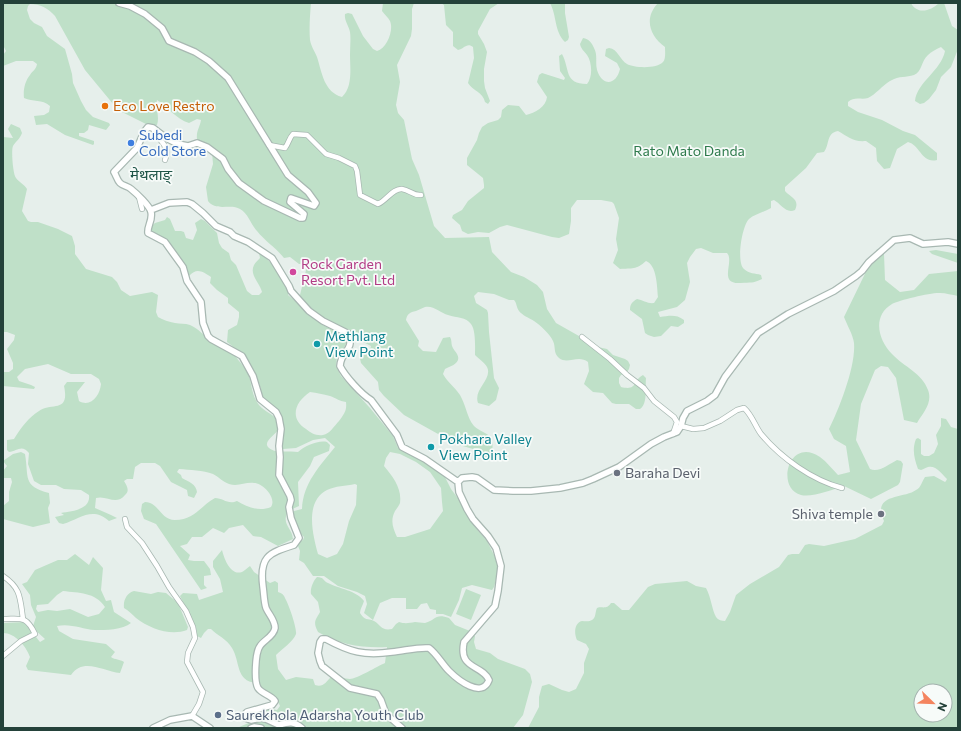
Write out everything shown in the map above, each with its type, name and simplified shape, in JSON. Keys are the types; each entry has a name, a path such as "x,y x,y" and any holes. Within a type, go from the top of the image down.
{"street":[{"path":"119,3 130,6 141,12 162,28 171,43 195,52 228,78 288,175 308,192 316,203 314,206 293,198 290,200 290,202 303,212 303,218 264,201 239,183 228,169 223,159 206,147 198,143 188,146 178,144 166,138 153,128 148,127 144,132 137,148 114,172 120,184 131,189 151,210 152,216 148,233 165,242 183,267 187,281 201,302 203,323 206,333 211,339 242,356 253,376 260,399 276,412 280,423 279,476 290,496 291,500 289,507 291,518 299,538 294,545 270,555 265,562 261,579 266,608 275,627 272,634 261,644 257,651 256,679 258,688 275,701 272,705 244,714 246,719 261,718 277,727 293,722 302,728"},
{"path":"153,128 155,134 164,143 167,154 165,160"},
{"path":"270,145 285,148 289,143 290,136 294,134 307,135 326,154 339,158 355,166 360,195 378,204 383,202 397,190 402,189 416,196 421,195"},
{"path":"139,197 142,208"},
{"path":"151,210 169,203 187,202 192,204 218,228 230,232 234,236 248,242 272,258 291,291 309,310 323,321 349,334 351,341 350,345 342,359 340,366 365,397 371,400 397,435 402,447 425,459 458,482"},
{"path":"402,728 386,714 377,694 353,690 338,680 322,666 319,656 320,642 322,639 326,639 350,651 368,654 423,647 428,648 449,671 460,680 476,689 487,685 489,680 487,675 468,663 464,657 462,649 464,642 473,630 495,606 501,566 496,548 467,510 458,489 458,482 462,478 478,478 494,490 513,491 565,487 593,480 619,467 651,444 664,437 674,434 681,426 687,411 707,401 715,395 725,377 758,333 788,314 834,291 856,276 869,262 894,240 910,238 923,244 948,242 958,244"},
{"path":"582,337 610,358 627,375 644,388 654,401 674,417 677,422 674,434"},
{"path":"681,426 693,429 704,428 720,421 737,410 744,408 765,438 789,460 820,480 842,488"},
{"path":"125,519 127,527 142,544 157,566 169,587 186,611 193,626 195,638 188,653 187,662 192,674 202,688 203,692 199,704 192,716"},
{"path":"3,576 12,582 16,587 20,596 23,619"},
{"path":"3,619 23,619 28,622 35,634 21,641 3,656"},
{"path":"153,728 170,720 192,716 210,728"},
{"path":"251,728 261,728"}],"green space":[{"path":"3,3 311,3 311,44 327,86 336,95 342,97 348,88 350,71 350,35 345,14 352,14 363,36 373,49 377,51 387,43 391,29 390,21 382,11 383,3 414,3 412,9 411,36 397,65 400,82 396,105 398,113 404,120 412,159 419,175 434,226 445,238 489,237 492,252 511,272 524,277 537,285 543,292 547,309 556,323 586,340 593,346 607,349 613,355 628,361 630,365 629,369 619,378 621,387 633,387 640,377 643,375 646,378 646,395 643,406 640,409 636,409 629,404 612,403 603,393 593,392 584,384 589,371 588,362 581,359 562,360 559,358 556,354 554,343 550,335 520,312 514,300 509,300 494,294 478,292 474,296 476,303 487,310 488,313 494,378 499,388 496,400 489,406 478,403 478,393 488,371 483,362 475,355 474,330 471,324 464,319 448,315 434,308 428,307 410,313 406,320 419,341 418,346 423,351 436,352 443,338 450,337 458,360 455,364 445,369 443,374 460,395 474,426 490,437 493,446 490,457 483,457 473,449 456,444 404,415 379,390 378,382 361,363 359,354 370,350 371,346 312,312 302,301 300,295 307,266 304,264 299,264 290,257 284,258 260,235 245,213 240,209 236,207 215,206 208,201 206,187 213,164 212,152 197,139 201,120 197,119 189,123 184,121 157,100 158,122 157,125 154,126 148,125 118,110 85,70 55,16 44,7 30,4 27,10 30,19 42,27 47,36 65,49 73,83 86,110 93,117 109,123 110,125 106,130 89,125 88,130 84,133 79,133 79,136 94,141 93,145 65,135 47,124 36,125 34,116 44,115 49,112 50,106 41,101 24,98 24,89 28,77 36,68 37,64 33,61 16,61 3,66 3,55 6,51 3,45"},
{"path":"441,3 499,3 490,9 478,31 487,52 484,69 484,81 490,101 488,104 468,83 474,58 473,47 467,45 458,50 453,46 453,32 446,25 444,5"},
{"path":"550,3 565,3 569,37 565,42 561,38 557,28"},
{"name":"Rato Mato Danda","path":"658,3 911,3 917,9 928,10 939,3 944,3 952,26 958,30 958,49 951,67 941,77 936,90 924,103 920,104 915,101 917,94 924,82 939,65 943,58 945,51 941,47 926,57 917,74 894,79 868,98 850,100 848,102 848,106 858,112 882,120 903,131 915,135 937,153 937,160 924,157 912,144 908,142 897,149 890,168 884,169 877,161 876,148 866,141 854,140 838,131 834,132 830,136 824,152 817,153 806,168 785,187 785,191 796,201 795,210 786,210 774,200 771,201 771,208 751,217 746,223 742,236 740,259 744,269 748,272 761,275 762,279 756,282 734,283 728,276 729,257 727,253 713,253 701,248 696,249 687,263 690,282 685,300 677,307 658,312 660,317 678,317 684,320 684,323 678,327 671,326 661,336 654,337 645,333 642,319 630,310 630,306 637,299 654,303 658,297 657,282 654,272 650,263 646,261 637,267 628,269 620,269 613,263 618,250 616,239 619,218 612,202 601,200 577,200 571,208 569,234 559,238 507,225 489,233 478,232 468,234 462,231 460,225 452,218 453,215 462,210 468,201 484,188 483,178 467,165 467,158 482,127 488,123 498,120 501,117 502,110 508,105 519,106 526,115 533,113 542,107 545,104 547,97 537,82 539,75 542,73 564,80 565,78 560,71 559,56 562,54 571,78 580,83 587,84 591,74 591,65 589,58 580,46 583,38 589,40 593,46 596,53 597,70 599,75 605,81 609,82 615,79 620,69 617,63 605,56 606,49 609,48 615,50 627,64 630,65 651,67 664,61 665,47 655,37 650,26 651,15"},
{"path":"11,124 20,128 22,133 13,146 12,152 15,176 27,189 22,211 28,221 38,222 72,236 75,246 75,254 86,269 112,277 117,282 121,290 130,296 152,292 158,295 156,312 158,317 171,322 193,326 209,339 235,356 245,368 249,376 257,402 279,423 278,430 267,442 269,448 275,451 298,452 316,443 327,442 330,445 329,451 314,457 310,466 298,482 299,506 288,511 286,516 286,523 293,539 278,546 261,537 253,536 243,525 229,528 224,533 213,528 202,537 192,537 187,544 180,546 190,555 188,560 204,561 210,569 211,575 204,576 204,585 207,588 201,590 156,524 144,519 141,511 142,504 145,502 150,503 166,517 175,520 188,518 215,498 228,502 237,501 249,507 258,509 271,507 271,495 261,485 251,483 232,485 209,473 196,470 179,469 177,472 182,478 195,487 197,492 194,498 188,496 187,490 171,482 160,466 155,463 141,463 135,467 133,479 127,479 124,481 128,490 122,498 115,500 100,497 96,498 95,508 117,518 109,521 97,514 91,514 63,524 59,523 55,517 64,515 61,513 84,507 89,500 89,495 81,490 64,489 56,485 41,485 34,481 28,464 29,453 22,448 9,452 7,450 7,440 14,439 32,416 44,408 62,404 65,395 64,386 67,382 85,382 77,392 79,401 83,403 91,402 97,396 101,384 99,379 91,374 71,374 48,364 25,369 17,377 19,381 35,387 34,389 3,386 3,372 9,372 13,369 13,363 7,349 14,340 15,335 3,332 3,137 13,138 8,129"},
{"path":"167,217 170,219 175,231 184,232 186,238 193,240 197,230 195,223 201,219 205,221 217,233 219,243 222,248 229,253 247,291 252,295 259,295 262,292 253,272 254,265 260,258 259,253 277,270 288,290 288,295 323,325 343,335 347,341 337,357 336,366 341,376 393,436 398,448 425,461 445,477 475,527 487,541 496,559 498,571 492,590 472,585 462,588 459,600 451,617 443,614 436,614 436,610 430,609 427,603 421,604 417,609 406,609 406,598 392,598 380,603 373,620 364,613 367,604 365,596 338,586 324,576 313,576 304,563 299,560 300,551 298,546 299,542 303,540 304,537 299,532 293,518 293,514 294,511 302,509 305,491 313,475 335,447 325,438 313,440 296,448 283,449 282,419 265,401 258,380 249,364 241,354 227,342 228,330 237,325 239,312 228,303 228,298 210,283 211,277 200,271 192,273 189,276 187,275 187,270 171,245 164,238 152,233 148,229 155,223 165,220","holes":["310,392 330,396 346,402 346,410 344,414 332,430 323,435 312,433 297,420 296,410 298,405","390,452 400,454 416,462 430,472 441,488 443,511 430,529 405,537 397,537 392,521 393,515 400,503 400,492 394,479 384,466 386,458","357,485 356,505 349,521 343,544 337,554 327,558 318,554 314,538 312,519 313,511 315,502 320,495 327,490 337,487"]},
{"path":"877,249 884,254 885,280 900,292 914,290 929,274 958,271 958,296 936,293 901,300 892,304 886,309 880,321 879,328 883,342 897,359 922,379 928,390 928,404 917,423 904,420 896,378 888,367 881,366 875,370 861,404 856,440 870,469 877,470 897,460 901,461 903,464 900,482 898,485 871,499 844,486 816,494 805,496 801,495 793,490 789,483 787,474 789,466 794,458 800,453 809,452 820,457 838,475 850,472 846,446 834,439 829,429 850,375 854,352 854,343 844,317"},
{"path":"936,250 958,254 958,263 932,254 929,251"},
{"path":"941,418 946,419 951,427 958,429 958,728 528,728 539,707 539,697 542,686 549,684 569,692 576,689 584,673 584,663 589,649 586,644 577,640 575,629 579,622 590,621 593,619 597,608 606,607 611,603 614,603 622,610 629,610 648,587 655,584 687,581 696,586 706,588 716,617 725,621 736,595 750,584 779,567 788,555 799,554 805,545 809,544 824,546 855,539 882,525 884,521 881,512 885,501 911,493 918,489 925,477 934,476 945,482 947,479 939,470 934,467 928,467 921,470 918,469 915,461 914,446 916,439 918,438 921,440 921,454 924,456 929,456 934,453 938,444 936,435 941,426"},
{"path":"21,452 25,454 28,480 34,487 49,493 50,503 48,508 50,523 33,527 3,519 3,506 9,501 9,492 12,482 11,478 3,478 3,471 7,466 3,461 13,454"},
{"path":"222,550 228,566 231,569 238,573 250,566 254,572 270,583 275,581 278,583 278,592 283,595 287,601 296,634 292,640 276,655 278,669 286,680 296,677 313,679 315,685 320,686 331,677 350,679 362,675 385,663 387,647 351,645 335,640 318,632 315,622 320,612 318,602 311,594 311,587 317,577 319,577 332,585 357,594 361,597 364,601 360,612 362,616 374,621 383,628 392,629 399,622 425,623 441,616 449,618 455,625 470,631 475,636 474,642 476,649 490,653 498,659 525,669 530,674 532,682 523,715 513,728 237,728 253,721 256,716 266,708 277,710 280,706 272,694 259,687 258,683 251,682 242,675 235,654 225,640 211,629 208,629 201,638 197,636 196,628 180,596 183,593 197,594 199,600 223,592 220,579 213,567 213,561"},
{"path":"75,554 89,565 93,557 103,568 101,590 106,601 111,600 114,612 131,623 123,627 104,630 62,625 57,626 59,631 73,639 106,644 115,652 111,657 124,662 120,673 94,666 81,667 71,675 28,670 26,666 30,657 26,649 20,641 12,635 3,633 3,623 24,622 40,642 45,639 34,629 33,626 36,617 31,605 30,595 22,584 27,582 35,570 58,560 67,560","holes":["63,591 92,596 101,602 105,607 99,614 88,617 70,609 38,612 36,609 37,605 48,604"]},
{"path":"466,589 481,595 471,620 456,614"},
{"path":"134,591 151,594 158,592 166,593 178,603 188,627 187,630 181,632 168,632 154,628 136,618 124,608 126,597 129,593"}],"place":[{"name":"Eco Love Restro","path":"105,106"},
{"name":"Subedi Cold Store","path":"131,143"},
{"name":"Rock Garden Resort Pvt. Ltd","path":"293,272"},
{"name":"Methlang View Point","path":"317,344"},
{"name":"Pokhara Valley View Point","path":"431,447"},
{"name":"Baraha Devi","path":"617,473"},
{"name":"Shiva temple","path":"881,514"},
{"name":"Saurekhola Adarsha Youth Club","path":"218,715"}],"district":[{"name":"मेथलाङ्","path":"151,175"}]}
